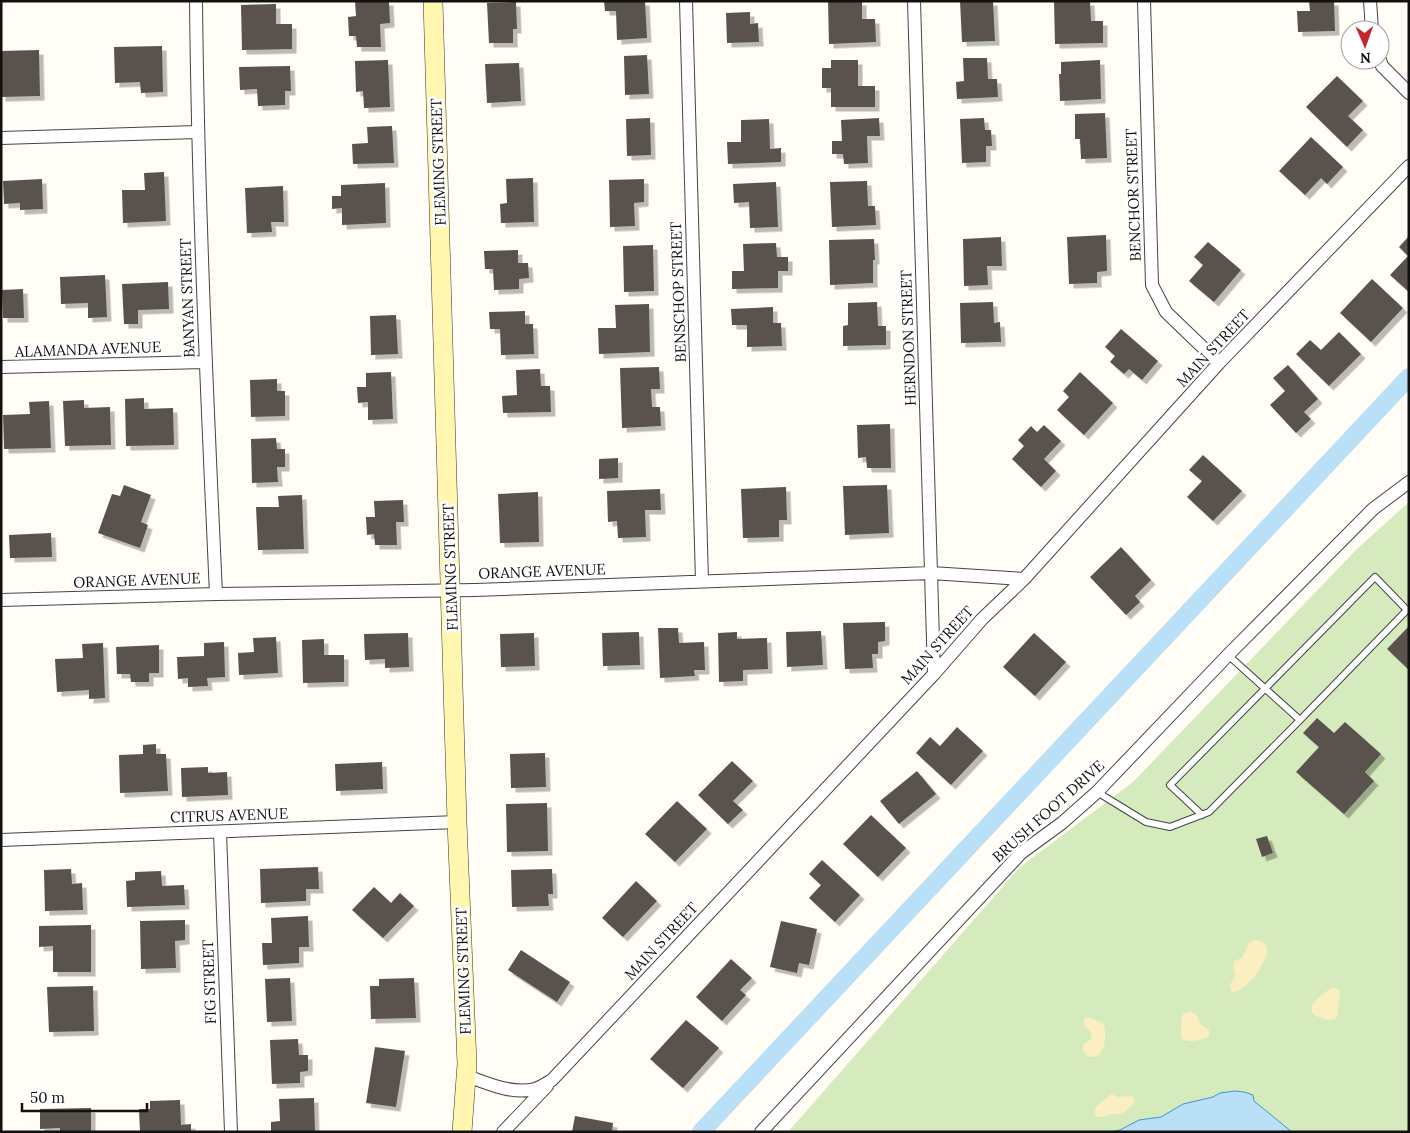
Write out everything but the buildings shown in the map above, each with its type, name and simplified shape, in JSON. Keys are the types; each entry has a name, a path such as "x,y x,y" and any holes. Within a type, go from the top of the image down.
{"street":[{"name":"BANYAN STREET","path":"196,1 197,132 216,594"},
{"name":"FLEMING STREET","path":"433,1 457,822 467,1064 462,1132"},
{"name":"BENSCHOP STREET","path":"686,1 702,582"},
{"name":"HERNDON STREET","path":"914,1 934,674"},
{"name":"BENCHOR STREET","path":"1144,1 1152,285 1166,312 1219,363"},
{"path":"1370,1 1371,20"},
{"path":"1386,70 1409,94"},
{"path":"1,138 197,132"},
{"name":"MAIN STREET","path":"466,1076 500,1088 525,1091 552,1080 934,674 982,619 1024,579 1219,363 1409,166"},
{"name":"ALAMANDA AVENUE","path":"1,367 205,362"},
{"name":"BRUSH FOOT DRIVE","path":"761,1132 1022,853 1062,823 1096,792 1373,509 1409,482"},
{"name":"ORANGE AVENUE","path":"1,600 451,590 930,573 1024,579"},
{"name":"CITRUS AVENUE","path":"1,840 457,822"},
{"name":"FIG STREET","path":"220,832 231,1132"},
{"path":"503,1132 552,1080"}],"lane":[{"path":"1096,792 1146,822 1170,827 1202,815 1209,812 1407,610 1374,577 1170,785 1202,815"},
{"path":"1228,655 1300,720"}],"green space":[{"path":"1409,502 1409,1132 788,1132 1020,867 1133,782 1356,550"}],"sand":[{"path":"1254,940 1265,944 1266,957 1251,981 1232,993 1230,985 1235,974 1234,961 1242,958 1249,943"},
{"path":"1332,988 1340,991 1337,1017 1328,1020 1315,1015 1312,1012 1312,1007 1322,994"},
{"path":"1190,1012 1196,1014 1201,1025 1209,1030 1209,1036 1203,1039 1188,1041 1182,1039 1181,1026 1183,1014"},
{"path":"1084,1018 1091,1018 1104,1024 1105,1041 1103,1047 1098,1055 1093,1057 1087,1056 1083,1051 1084,1044 1090,1040 1092,1034 1084,1025"},
{"path":"1111,1094 1118,1097 1131,1096 1135,1102 1122,1114 1097,1117 1094,1113 1095,1109"}],"water":[{"path":"1235,1091 1253,1095 1254,1101 1292,1132 1110,1132 1120,1130 1139,1120 1161,1117 1183,1104 1213,1097 1220,1093"}],"waterway":[{"path":"701,1132 1409,377"}]}
